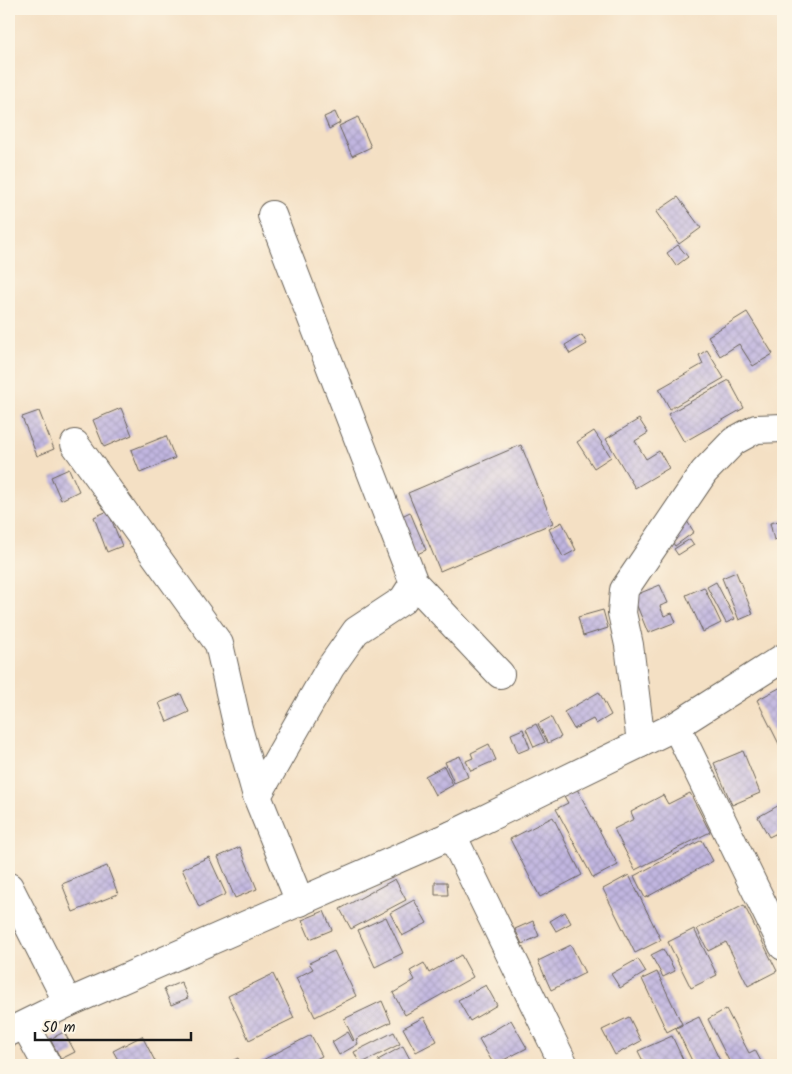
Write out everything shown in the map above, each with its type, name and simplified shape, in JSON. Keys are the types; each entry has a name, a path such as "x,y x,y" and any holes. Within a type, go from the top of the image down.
{"street":[{"path":"272,215 414,583 500,674"},
{"path":"641,743 629,644 622,612 624,590 704,472 734,441 756,429 783,428"},
{"path":"75,444 219,644 238,728 257,796 300,902"},
{"path":"257,796 330,668 356,631 403,600 414,583"},
{"path":"48,1065 17,1028 68,1003 452,835 676,726 783,658"},
{"path":"676,726 781,936"},
{"path":"452,835 564,1065"},
{"path":"9,887 68,1003"}],"building":[{"path":"335,112 340,123 329,129 324,117"},
{"path":"358,117 371,147 352,156 339,126"},
{"path":"678,197 701,228 679,244 656,212"},
{"path":"678,245 688,257 676,266 667,253"},
{"path":"747,312 773,354 753,366 739,344 720,356 708,336"},
{"path":"582,335 587,344 570,354 565,345"},
{"path":"707,350 724,378 670,409 659,389 703,364 699,355"},
{"path":"729,380 744,408 684,442 668,414"},
{"path":"121,408 132,435 104,447 93,420"},
{"path":"39,411 54,449 37,456 22,417"},
{"path":"639,419 648,433 635,441 646,459 659,451 669,468 635,488 606,439"},
{"path":"594,431 611,457 594,468 577,442"},
{"path":"166,436 175,458 140,473 131,450"},
{"path":"521,445 553,523 440,571 408,493"},
{"path":"69,469 79,491 61,500 51,477"},
{"path":"108,511 122,546 107,552 94,517"},
{"path":"410,512 426,550 415,555 398,518"},
{"path":"685,518 694,532 675,546 665,532"},
{"path":"783,520 783,537 774,540 770,523"},
{"path":"562,522 576,550 563,557 549,529"},
{"path":"690,539 694,545 678,555 674,549"},
{"path":"736,572 753,614 739,620 722,578"},
{"path":"716,582 735,619 726,623 707,587"},
{"path":"660,585 668,603 660,606 664,616 672,613 676,622 648,633 633,596"},
{"path":"704,587 721,623 703,632 686,595"},
{"path":"603,610 608,628 583,636 578,617"},
{"path":"783,686 783,752 757,700"},
{"path":"599,692 611,715 596,724 593,719 574,729 564,712"},
{"path":"181,694 189,712 167,722 159,703"},
{"path":"551,717 561,737 548,743 538,724"},
{"path":"536,724 545,742 534,747 526,729"},
{"path":"523,729 530,748 518,753 511,734"},
{"path":"489,744 496,760 471,771 466,761 473,758 471,753"},
{"path":"743,751 760,793 732,805 714,763"},
{"path":"460,756 468,777 454,783 445,762"},
{"path":"444,766 453,785 435,795 425,776"},
{"path":"577,789 618,865 593,878 556,809 568,803 564,796"},
{"path":"690,793 710,832 635,870 614,829 634,819 631,812 663,795 668,804"},
{"path":"783,803 783,830 769,837 758,817"},
{"path":"553,817 582,875 540,897 510,839"},
{"path":"702,840 713,861 645,898 634,876"},
{"path":"240,847 257,889 235,898 218,857"},
{"path":"209,857 226,894 199,907 182,869"},
{"path":"107,866 118,894 73,912 62,884"},
{"path":"629,875 661,940 635,953 603,889"},
{"path":"395,879 406,900 351,929 340,909"},
{"path":"435,882 447,882 448,895 435,895"},
{"path":"414,900 427,923 402,936 390,913"},
{"path":"744,905 777,971 748,986 726,942 708,951 697,929"},
{"path":"324,911 332,930 310,939 302,920"},
{"path":"565,912 571,923 556,931 550,921"},
{"path":"386,917 403,953 375,967 358,930"},
{"path":"533,921 539,936 522,944 515,929"},
{"path":"694,929 717,975 691,988 668,942"},
{"path":"571,945 585,973 551,990 538,961"},
{"path":"663,949 675,971 663,977 651,955"},
{"path":"334,951 356,996 315,1017 296,978 313,969 309,963"},
{"path":"461,955 473,977 405,1015 393,993 415,980 410,971 424,963 429,973"},
{"path":"638,959 646,972 620,988 611,974"},
{"path":"657,972 682,1024 667,1032 642,979"},
{"path":"273,974 294,1018 249,1040 228,996"},
{"path":"181,982 188,998 171,1005 164,989"},
{"path":"486,985 497,1005 470,1021 458,1000"},
{"path":"382,1001 391,1022 356,1039 358,1044 339,1055 332,1042 348,1032 354,1040 344,1019"},
{"path":"726,1009 749,1053 755,1050 763,1065 732,1065 730,1063 708,1019"},
{"path":"424,1017 437,1041 416,1052 403,1028"},
{"path":"629,1017 641,1041 615,1055 602,1030"},
{"path":"699,1017 722,1065 694,1065 676,1028"},
{"path":"511,1020 527,1048 494,1065 479,1039"},
{"path":"64,1032 75,1052 61,1059 50,1039"},
{"path":"394,1032 400,1044 360,1064 354,1052"},
{"path":"311,1035 322,1056 304,1065 255,1064"},
{"path":"142,1036 157,1065 121,1065 113,1051"},
{"path":"672,1036 685,1064 645,1065 638,1051"},
{"path":"403,1046 413,1065 381,1065 378,1060"},
{"path":"238,1058 241,1065 224,1065"}]}
